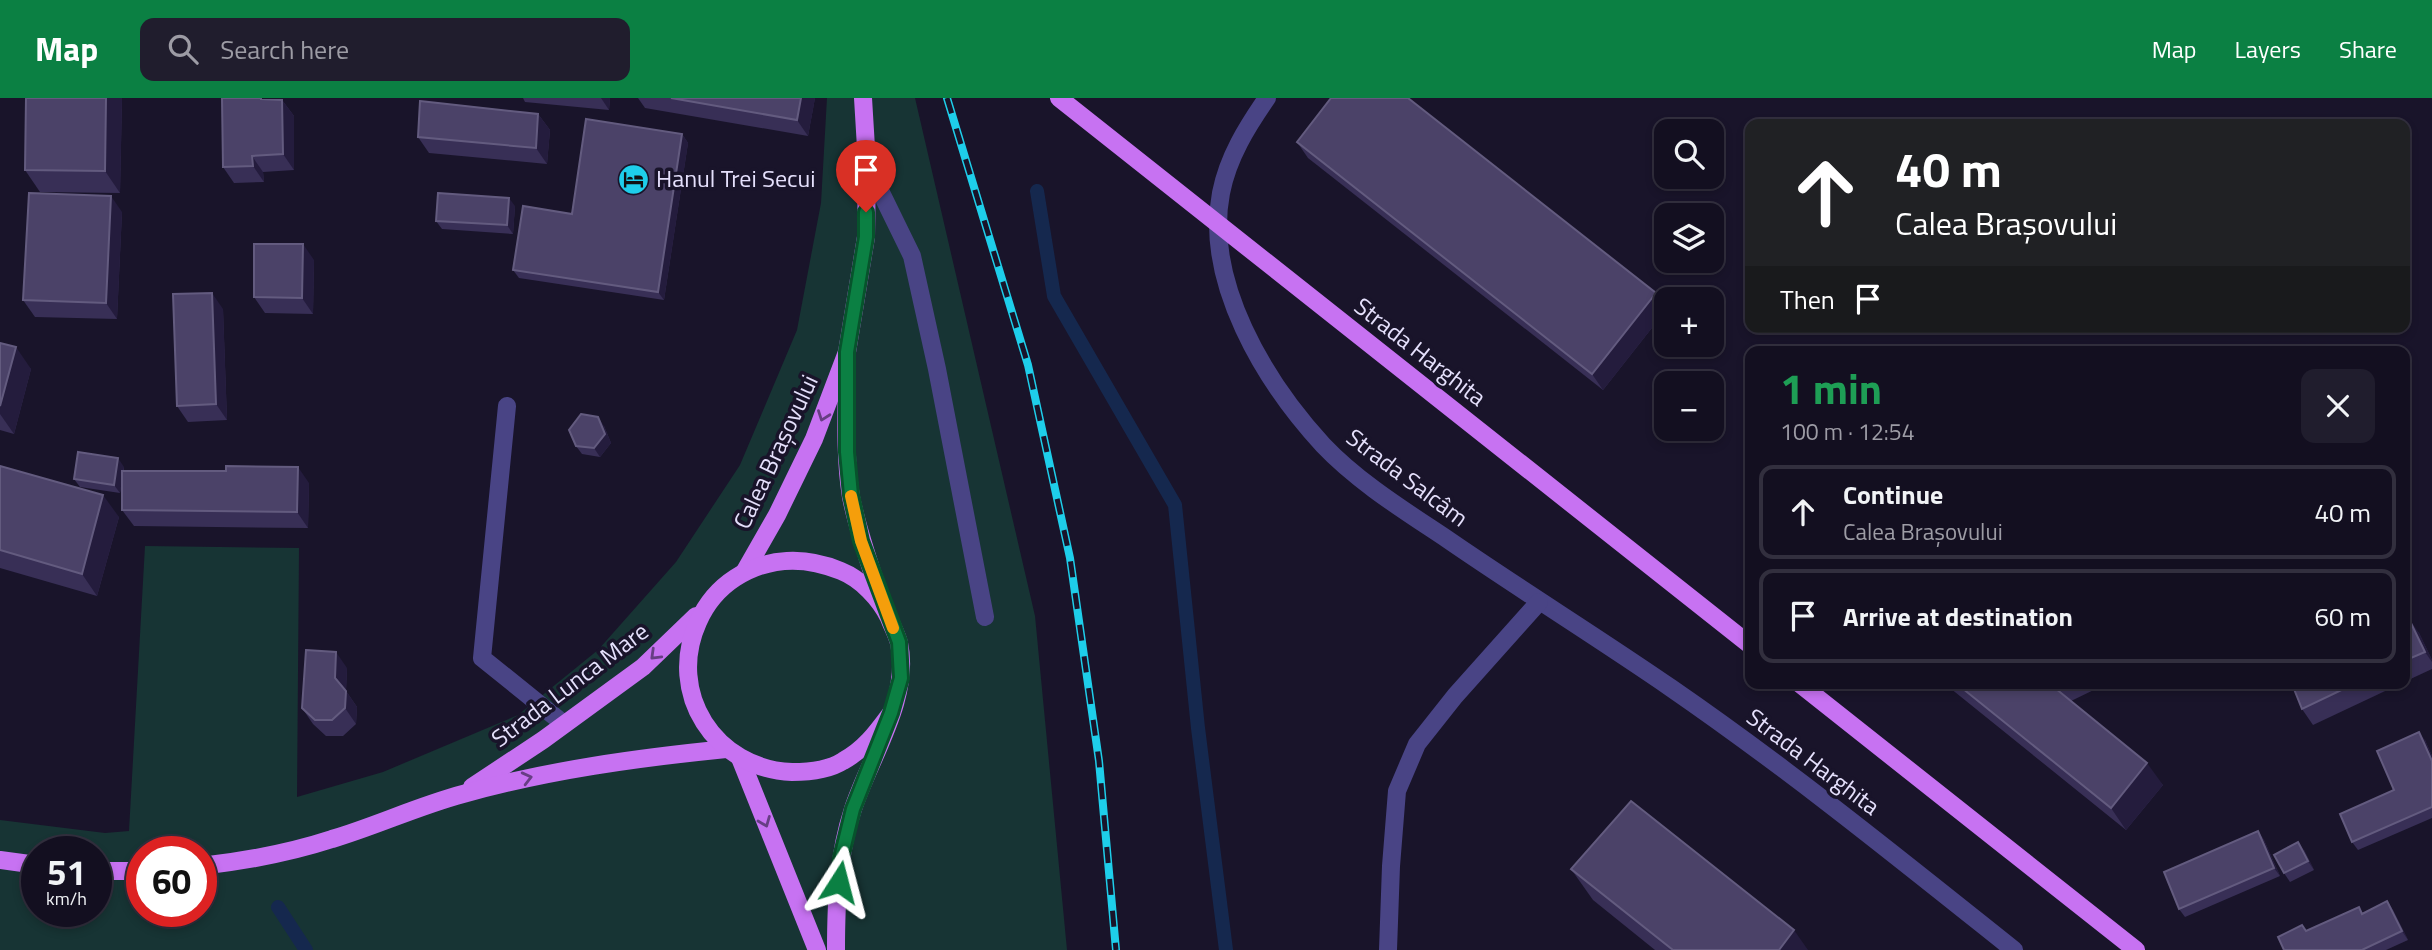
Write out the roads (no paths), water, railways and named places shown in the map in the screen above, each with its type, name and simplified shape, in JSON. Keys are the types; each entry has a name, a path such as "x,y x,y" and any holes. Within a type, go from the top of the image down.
{"main road":[{"name":"Calea Brașovului","path":"863,98 867,164 866,237 847,352 847,452 851,495 861,541 885,609"},
{"name":"Strada Harghita","path":"1059,98 1745,641"},
{"name":"Calea Brașovului","path":"746,572 814,439 847,352"},
{"path":"836,950 836,906 844,845 853,809 891,713 901,678 899,642 885,609 868,589 847,573 822,563 796,560 770,562 746,572 723,587 704,608 691,636 687,667 692,698 705,725 733,753 773,771 808,772 842,762 871,741 891,713"},
{"name":"Strada Lunca Mare","path":"460,794 643,667 704,608"},
{"name":"Strada Harghita","path":"1806,689 2136,950"},
{"path":"733,753 817,950"},
{"name":"Strada Lunca Mare","path":"217,864 252,860 330,840 460,794 544,774 597,764 733,753"},
{"path":"0,860 21,863"}],"street":[{"name":"Strada Salcâm","path":"1267,98 1246,129 1231,160 1221,193 1218,231 1226,282 1242,325 1279,391 1324,446 1363,480 1407,512 1539,602"},
{"path":"867,164 912,256 937,369 985,617"},
{"path":"507,406 482,658 564,724"},
{"path":"1388,950 1397,791 1417,744 1455,696 1539,602"},
{"name":"Strada Harghita","path":"1539,602 1671,688 1776,764 2014,950"}],"waterway":[{"path":"1037,191 1054,296 1175,505 1198,728 1226,950"},
{"path":"278,907 306,950"}],"railway":[{"path":"947,98 1028,365 1070,558 1099,761 1116,950"}],"place":[{"name":"Hanul Trei Secui","path":"633,179"}]}
